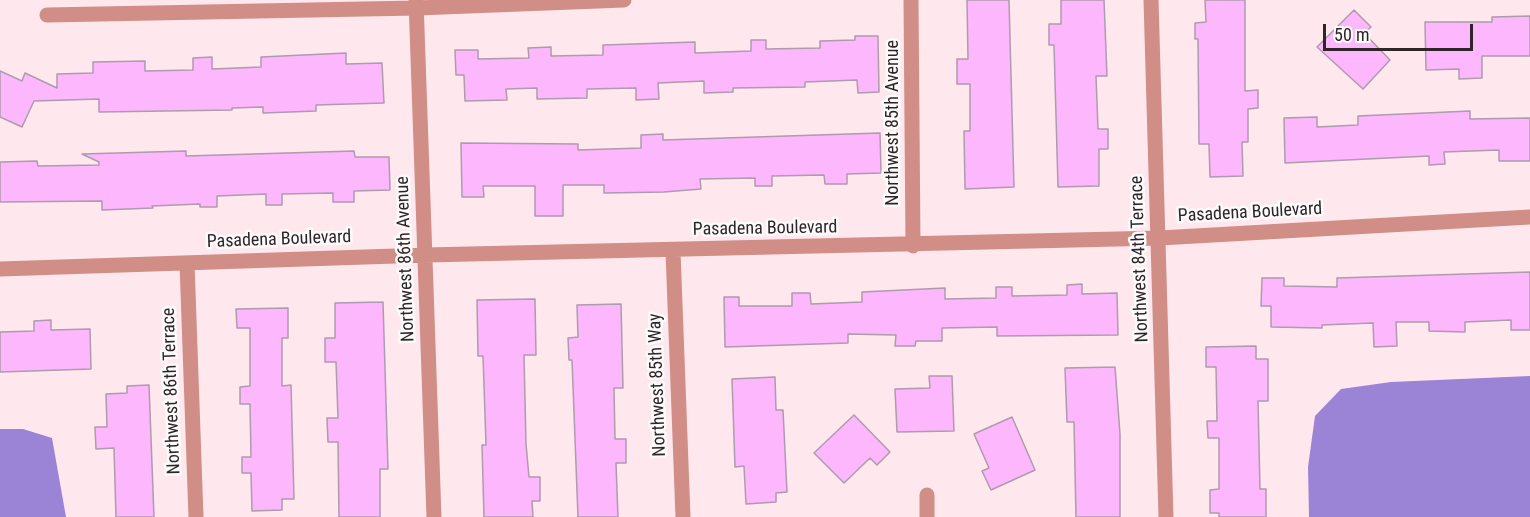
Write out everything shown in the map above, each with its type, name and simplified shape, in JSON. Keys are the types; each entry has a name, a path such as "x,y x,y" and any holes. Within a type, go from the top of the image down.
{"street":[{"path":"47,15 624,0"},
{"name":"Northwest 85th Avenue","path":"911,0 913,246"},
{"name":"Northwest 84th Terrace","path":"1151,0 1160,238 1166,517"},
{"name":"Northwest 86th Avenue","path":"416,4 434,517"},
{"name":"Pasadena Boulevard","path":"0,269 426,255 913,246 1160,238 1530,217"},
{"name":"Northwest 85th Way","path":"673,251 683,517"},
{"name":"Northwest 86th Terrace","path":"187,263 196,517"},
{"path":"927,495 927,517"}],"shaded area":[{"path":"1530,376 1530,517 1309,517 1308,467 1315,416 1341,389 1391,382"},
{"path":"0,429 23,429 52,438 66,517 0,517"}],"building":[{"path":"967,0 1009,0 1014,187 965,189 964,131 970,131 970,84 957,84 957,59 968,59"},
{"path":"1061,0 1104,0 1107,76 1096,76 1098,129 1108,129 1108,149 1099,149 1099,186 1058,187 1054,45 1049,45 1049,24 1061,24"},
{"path":"1205,0 1245,0 1245,91 1258,90 1258,108 1248,109 1248,142 1242,142 1243,176 1210,177 1209,144 1199,144 1198,39 1195,39 1195,23 1206,22"},
{"path":"1354,10 1371,27 1364,33 1390,60 1363,89 1317,47"},
{"path":"1530,16 1530,56 1482,56 1482,78 1459,79 1459,69 1426,70 1425,22 1492,22 1492,17"},
{"path":"855,36 878,36 879,92 858,93 857,80 805,82 805,87 733,88 733,92 704,93 704,81 658,83 659,99 636,100 636,88 587,89 587,98 537,99 537,88 506,89 507,100 465,101 464,75 456,75 455,50 478,50 478,59 529,58 528,48 551,47 551,56 603,55 603,45 695,42 695,53 751,51 751,40 766,40 766,49 820,48 820,41 855,40"},
{"path":"346,53 346,64 382,63 384,103 316,105 316,111 263,113 263,107 232,108 232,110 99,112 99,99 34,101 22,127 0,117 0,71 22,81 25,73 57,88 57,74 93,73 93,62 145,61 145,71 193,70 193,58 212,57 212,69 261,67 261,57"},
{"path":"1470,111 1470,119 1530,118 1530,161 1499,161 1499,150 1444,152 1445,164 1429,165 1429,156 1285,163 1284,118 1317,117 1317,127 1358,125 1358,116"},
{"path":"880,133 881,173 847,174 847,184 825,184 824,175 772,176 772,186 755,186 755,178 700,179 701,189 664,192 604,193 604,185 563,185 563,216 535,216 535,186 483,186 484,197 462,197 461,143 578,144 578,150 641,148 641,135 663,134 663,140"},
{"path":"186,151 186,156 354,151 355,157 389,157 390,190 354,191 354,202 333,202 333,193 282,194 282,205 266,205 266,194 217,196 217,207 200,207 200,204 102,210 102,201 0,202 0,162 37,161 38,166 99,165 99,162 82,154"},
{"path":"1530,272 1530,330 1511,330 1511,320 1465,322 1465,332 1429,331 1429,322 1396,322 1397,346 1374,347 1373,323 1322,325 1322,328 1271,327 1271,306 1261,306 1262,278 1284,278 1284,286 1337,287 1337,278"},
{"path":"1082,284 1082,294 1117,293 1118,335 997,336 997,327 942,328 942,341 916,341 915,346 895,346 896,335 848,334 848,343 725,347 724,297 739,297 739,306 792,306 792,293 810,293 811,304 862,302 862,292 945,288 945,299 996,298 996,287 1012,287 1012,296 1067,295 1067,285"},
{"path":"535,299 536,355 524,355 526,444 529,477 540,477 540,501 532,501 533,517 484,517 482,445 486,445 483,356 478,356 477,300"},
{"path":"383,302 388,469 380,469 380,517 339,517 338,442 328,442 327,418 338,418 336,362 325,362 325,338 335,338 335,303"},
{"path":"621,304 623,388 614,388 615,439 626,439 626,463 616,463 618,517 578,517 572,360 569,360 568,338 578,337 577,305"},
{"path":"288,308 288,338 282,338 282,386 291,385 294,499 282,499 282,510 252,511 251,473 242,473 242,457 251,457 250,404 240,404 240,387 250,386 250,328 237,328 236,309"},
{"path":"51,320 51,330 90,329 91,369 0,372 0,332 34,331 34,321"},
{"path":"1256,346 1256,359 1268,359 1268,401 1258,401 1260,489 1266,489 1266,517 1219,517 1219,513 1210,513 1210,490 1219,489 1219,438 1208,438 1207,421 1217,421 1216,367 1206,367 1206,347"},
{"path":"1115,367 1120,434 1120,517 1076,517 1074,422 1067,422 1065,368"},
{"path":"929,376 952,376 954,431 897,432 895,389 930,388"},
{"path":"775,377 776,410 783,410 787,492 776,493 776,502 746,504 744,466 735,467 732,379"},
{"path":"149,385 154,517 116,517 114,448 96,449 95,427 107,427 106,394 127,393 127,386"},
{"path":"854,415 890,452 877,465 870,458 844,483 814,453"},
{"path":"1012,417 1035,470 991,490 982,471 989,468 974,434"}]}
